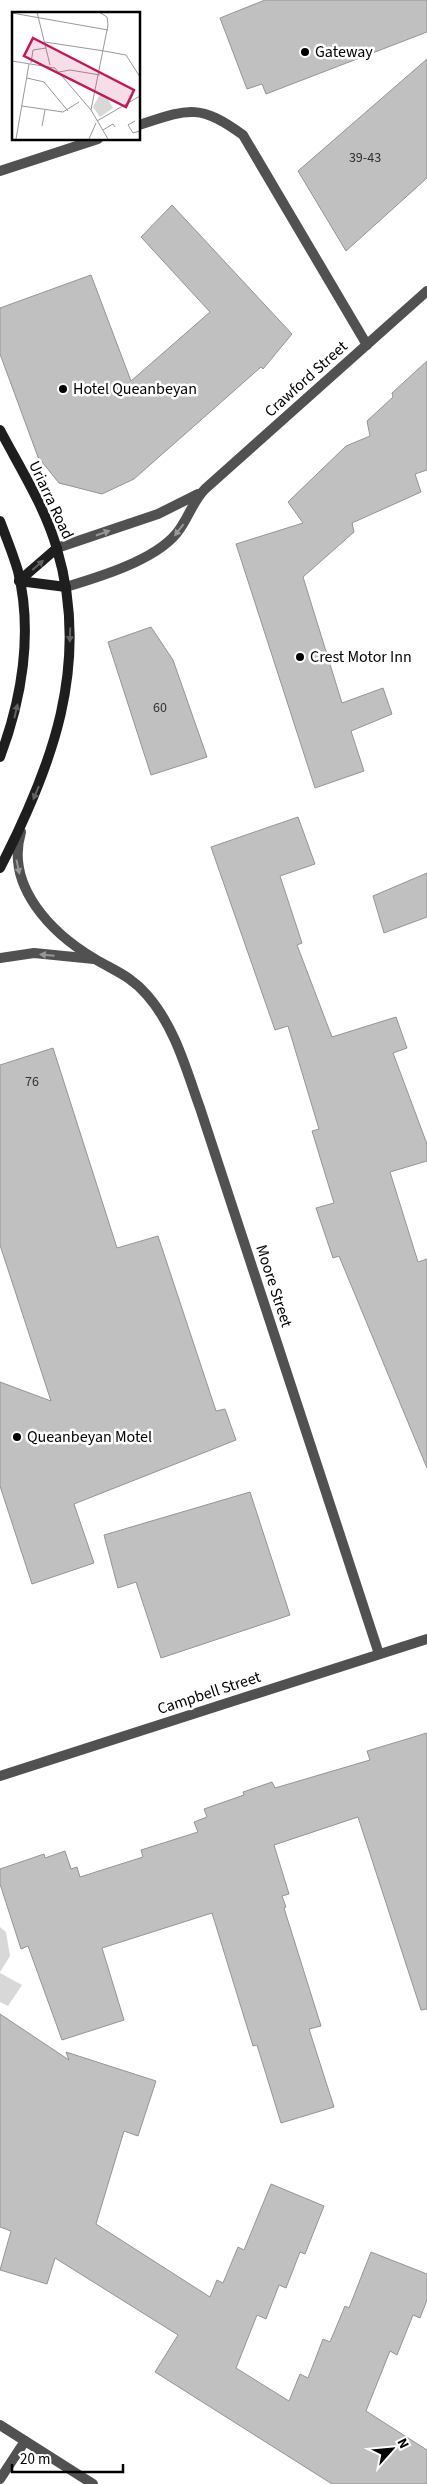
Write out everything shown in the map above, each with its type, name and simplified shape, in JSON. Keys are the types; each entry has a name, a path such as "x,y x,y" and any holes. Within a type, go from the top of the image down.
{"main road":[{"name":"Uriarra Road","path":"0,430 44,515 57,548 66,587"},
{"path":"0,520 20,581 24,621 21,683 12,725 0,758"},
{"name":"Crawford Street","path":"20,581 57,548"},
{"name":"Crawford Street","path":"20,581 66,587"},
{"path":"0,868 24,820 49,760 62,714 70,626 66,587"}],"street":[{"path":"140,125 175,113 198,112 221,119 243,135 367,345"},
{"path":"0,171 95,140"},
{"name":"Crawford Street","path":"57,548 158,514 183,503 205,489 427,291"},
{"name":"Crawford Street","path":"66,587 130,563 167,542 180,529 205,489"},
{"name":"Moore Street","path":"24,820 16,857 26,891 45,919 95,959 120,971 147,995 168,1023 200,1108 379,1654"},
{"name":"Moore Street","path":"0,958 34,954 95,959"},
{"name":"Campbell Street","path":"0,1776 427,1639"},
{"path":"0,2425 93,2484"},
{"path":"0,2479 25,2441"}],"shaded area":[{"path":"0,1927 6,1932 10,1956 0,1972"},
{"path":"0,1973 22,1985 8,2006 0,2002"}],"building":[{"name":"Gateway","path":"265,0 427,0 427,32 266,94 262,84 247,89 220,18"},
{"name":"Gateway","path":"427,59 427,178 346,251 298,171"},
{"name":"Hotel Queanbeyan","path":"172,205 292,334 263,369 261,367 134,479 102,494 59,483 38,457 0,354 0,308 91,275 131,381 210,312 141,237"},
{"path":"427,361 427,470 415,474 421,492 352,523 354,532 303,577 342,703 383,688 392,714 351,731 364,771 315,788 236,544 303,523 288,502 346,446 370,436 367,421 393,397 392,393"},
{"path":"151,627 173,660 207,757 151,775 108,642"},
{"path":"298,817 315,864 280,876 302,943 297,945 332,1037 396,1017 407,1048 393,1053 427,1144 427,1161 390,1172 418,1262 427,1259 427,1468 339,1256 333,1258 316,1208 334,1203 312,1131 319,1129 288,1026 275,1030 211,847"},
{"path":"427,873 427,917 384,933 373,896"},
{"path":"53,1048 117,1248 158,1236 216,1411 225,1409 236,1440 74,1504 94,1563 32,1584 0,1486 0,1382 51,1401 0,1245 0,1065"},
{"path":"250,1492 290,1615 161,1658 136,1582 118,1588 104,1535"},
{"path":"427,1733 427,2009 421,2010 358,1817 274,1845 289,1894 282,1896 286,1907 284,1908 321,2026 309,2029 334,2107 281,2123 257,2045 253,2046 212,1913 102,1948 124,2020 62,2040 28,1946 21,1949 0,1884 0,1869 44,1854 45,1858 65,1851 71,1869 77,1867 80,1877 143,1857 141,1850 198,1832 194,1822 207,1817 204,1809 244,1795 243,1792 272,1782 275,1788 370,1760 367,1751"},
{"path":"0,2014 69,2060 66,2052 156,2081 138,2136 124,2131 96,2224 210,2297 217,2280 223,2283 238,2247 244,2250 271,2184 324,2206 305,2254 300,2252 286,2288 279,2285 266,2319 257,2315 236,2368 289,2401 300,2374 308,2378 323,2339 330,2342 345,2306 349,2308 371,2252 427,2274 427,2300 420,2318 413,2315 397,2355 390,2351 366,2411 427,2450 427,2484 332,2484 155,2372 178,2335 55,2258 47,2284 0,2270 11,2231 0,2227"}],"place":[{"name":"Gateway","path":"305,52"},
{"name":"Hotel Queanbeyan","path":"63,389"},
{"name":"Crest Motor Inn","path":"300,657"},
{"name":"Queanbeyan Motel","path":"17,1437"}]}
